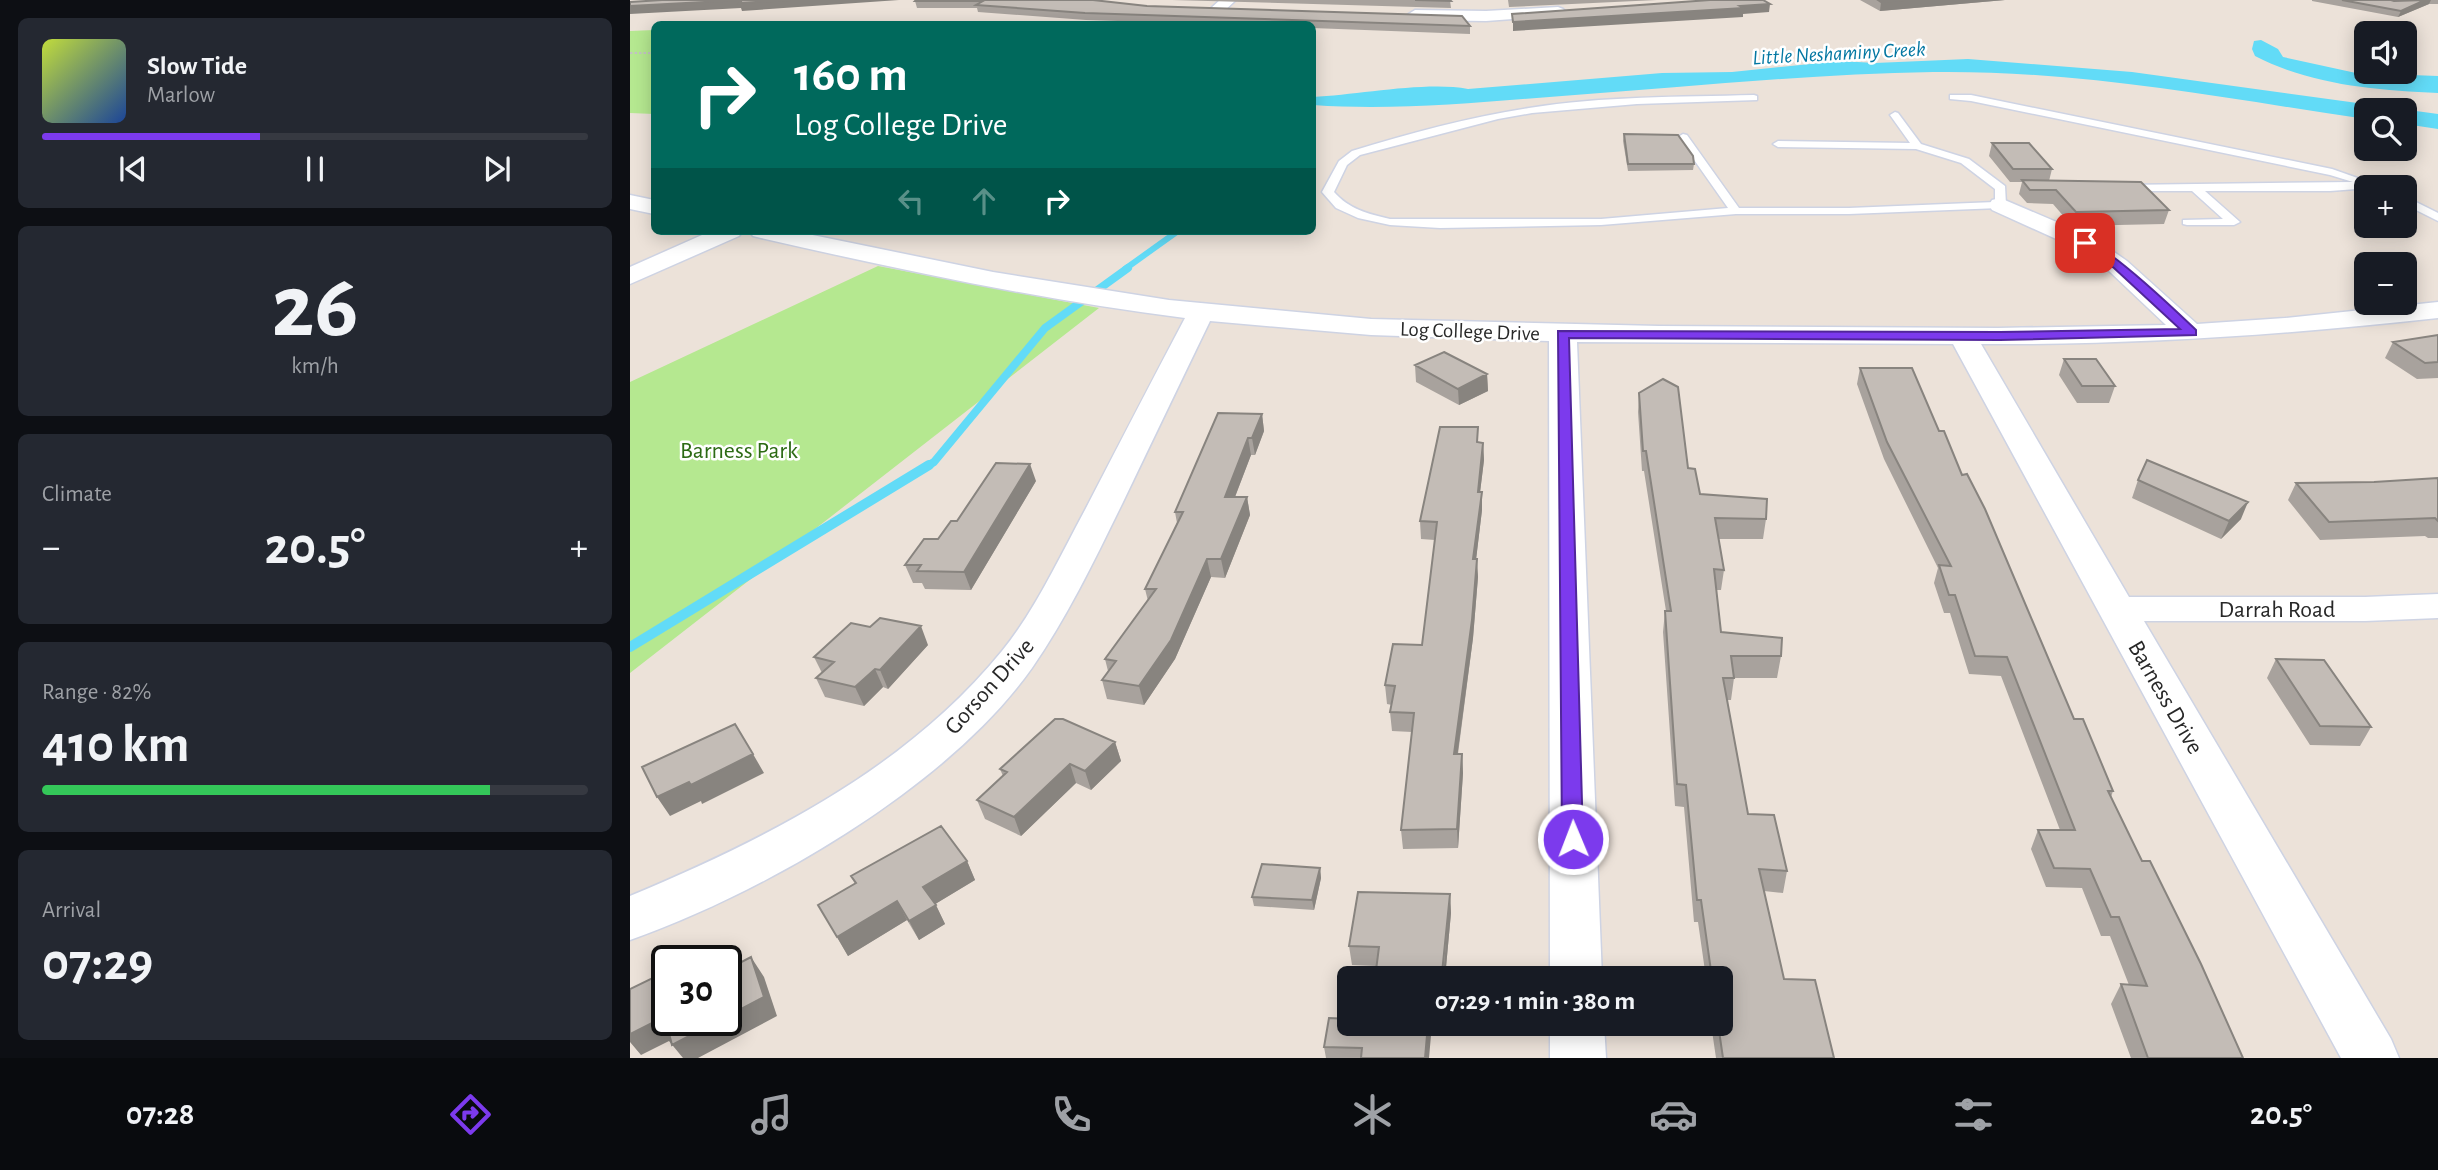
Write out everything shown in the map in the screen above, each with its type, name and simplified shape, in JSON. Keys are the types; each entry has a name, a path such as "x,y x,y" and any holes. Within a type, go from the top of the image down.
{"street":[{"path":"1455,16 1467,0"},
{"path":"2385,0 2410,0"},
{"path":"1217,6 1245,10"},
{"path":"1395,14 1455,16 1572,11"},
{"path":"2005,193 2118,266 2192,332"},
{"path":"630,202 651,206"},
{"path":"630,276 722,235"},
{"name":"Log College Drive","path":"779,235 965,276 1073,295 1200,312 1394,328 1563,334 1962,336 2192,332 2438,310"},
{"name":"Gorson Drive","path":"630,919 752,865 863,799 938,742 1000,682 1034,638 1054,605 1200,312"},
{"path":"1563,334 1576,966"},
{"name":"Barness Drive","path":"1962,336 2371,1058"},
{"name":"Darrah Road","path":"2116,609 2365,609 2438,606"},
{"path":"1577,1036 1578,1058"}],"lane":[{"path":"1952,97 1971,98 2305,167 2354,180"},
{"path":"1754,98 1637,101 1532,110 1498,116 1356,153 1343,163 1328,192 1340,206 1362,216 1390,222 1427,224 1601,222 1736,211 1849,211 2005,193"},
{"path":"1895,115 1917,146"},
{"path":"1683,136 1736,211"},
{"path":"1778,144 1917,146 1965,161 2005,193"},
{"path":"2112,188 2354,187"},
{"path":"2187,222 2234,222 2195,188"},
{"path":"2417,207 2438,218"}],"path":[{"path":"630,53 651,53"}],"green space":[{"path":"651,30 651,114 630,113 630,31"},
{"name":"Barness Park","path":"878,266 1099,308 630,673 630,382"}],"water":[{"path":"2261,40 2278,49 2283,57 2354,73 2354,84 2417,84 2417,75 2438,76 2438,93 2367,88 2298,74 2255,56 2252,49 2254,41"},
{"path":"1968,59 2132,72 2354,102 2354,117 2096,80 1933,72 1747,81 1437,105 1316,105 1316,97 1412,87 1468,89 1662,73 1732,72 1840,61 1875,63"},
{"path":"2417,111 2438,114 2438,129 2417,126"}],"building":[{"path":"742,0 630,6 630,2"},
{"path":"742,0 790,0 739,3"},
{"path":"916,0 1093,0 1147,6 1462,16 1470,26 1085,13 976,5 983,1"},
{"path":"1710,0 1763,0 1770,4 1740,6 1744,8 1513,22 1512,14"},
{"path":"2342,0 2394,1 2425,0 2401,11"},
{"path":"1624,134 1678,135 1693,156 1694,164 1628,164"},
{"path":"1992,143 2029,143 2052,169 2013,169"},
{"path":"2022,180 2141,182 2169,210 2076,212 2056,190 2030,190"},
{"path":"2438,335 2438,362 2425,363 2393,342"},
{"path":"1444,352 1487,374 1458,389 1415,365"},
{"path":"2064,359 2096,359 2115,386 2082,386"},
{"path":"1860,368 1912,368 1939,431 1944,431 1962,475 1967,474 1985,509 2074,719 2083,719 2113,791 2108,791 2142,861 2150,861 2201,964 2243,1058 2148,1058 2121,984 2147,986 2119,917 2111,917 2090,869 2054,868 2038,830 2075,830 2007,657 1975,656 1955,595 1949,595 1939,565 1951,566 1887,442"},
{"path":"1663,379 1678,387 1688,468 1695,469 1700,494 1767,499 1766,519 1715,518 1724,570 1714,569 1721,632 1782,638 1781,656 1731,656 1734,678 1723,678 1748,814 1774,815 1787,871 1759,869 1784,979 1815,980 1834,1058 1723,1058 1720,1036 1733,1036 1733,966 1710,966 1701,900 1697,900 1686,785 1677,784 1665,611 1671,611 1646,451 1643,451 1639,393"},
{"path":"1218,413 1262,414 1252,438 1248,438 1225,497 1247,497 1221,559 1207,559 1171,640 1139,686 1102,680 1116,661 1105,659 1156,589 1145,589 1183,512 1175,512"},
{"path":"1440,427 1478,427 1477,442 1483,443 1478,492 1482,492 1473,559 1477,559 1472,620 1454,754 1462,754 1457,829 1401,830 1414,713 1390,712 1395,686 1385,685 1393,644 1422,645 1437,522 1420,521"},
{"path":"2147,460 2248,502 2229,521 2138,480"},
{"path":"996,463 1030,464 964,572 917,571 921,565 905,565 924,539 938,539 951,521 957,521"},
{"path":"2438,478 2438,521 2435,518 2329,522 2296,483 2374,482"},
{"path":"880,618 921,626 880,670 875,669 855,687 816,678 834,662 814,657 851,623 870,627"},
{"path":"2276,659 2324,660 2371,727 2320,726"},
{"path":"1055,719 1063,719 1115,742 1085,771 1070,764 1014,817 977,800 1007,772 1000,769"},
{"path":"735,724 753,754 691,785 689,782 657,797 642,767"},
{"path":"941,826 967,861 923,887 936,905 909,921 897,901 837,937 818,905 856,883 851,876"},
{"path":"1262,864 1320,868 1312,900 1252,897"},
{"path":"1358,892 1450,894 1443,966 1377,966 1379,947 1349,946"},
{"path":"751,957 764,997 742,1009 742,962"},
{"path":"651,979 651,1024 630,1034 630,989"},
{"path":"1329,1018 1337,1018 1337,1036 1427,1036 1425,1058 1361,1058 1362,1048 1324,1047"},
{"path":"670,1036 689,1036 672,1045"}],"waterway":[{"path":"1125,269 1172,235"},
{"path":"926,467 934,462 1045,328 1128,268"},
{"path":"630,647 929,465"}],"route":[{"path":"1573,839 1563,334 2000,336 2192,332 2118,266 2085,243"}],"water label":[{"name":"Little Neshaminy Creek","path":"1839,53"}]}
